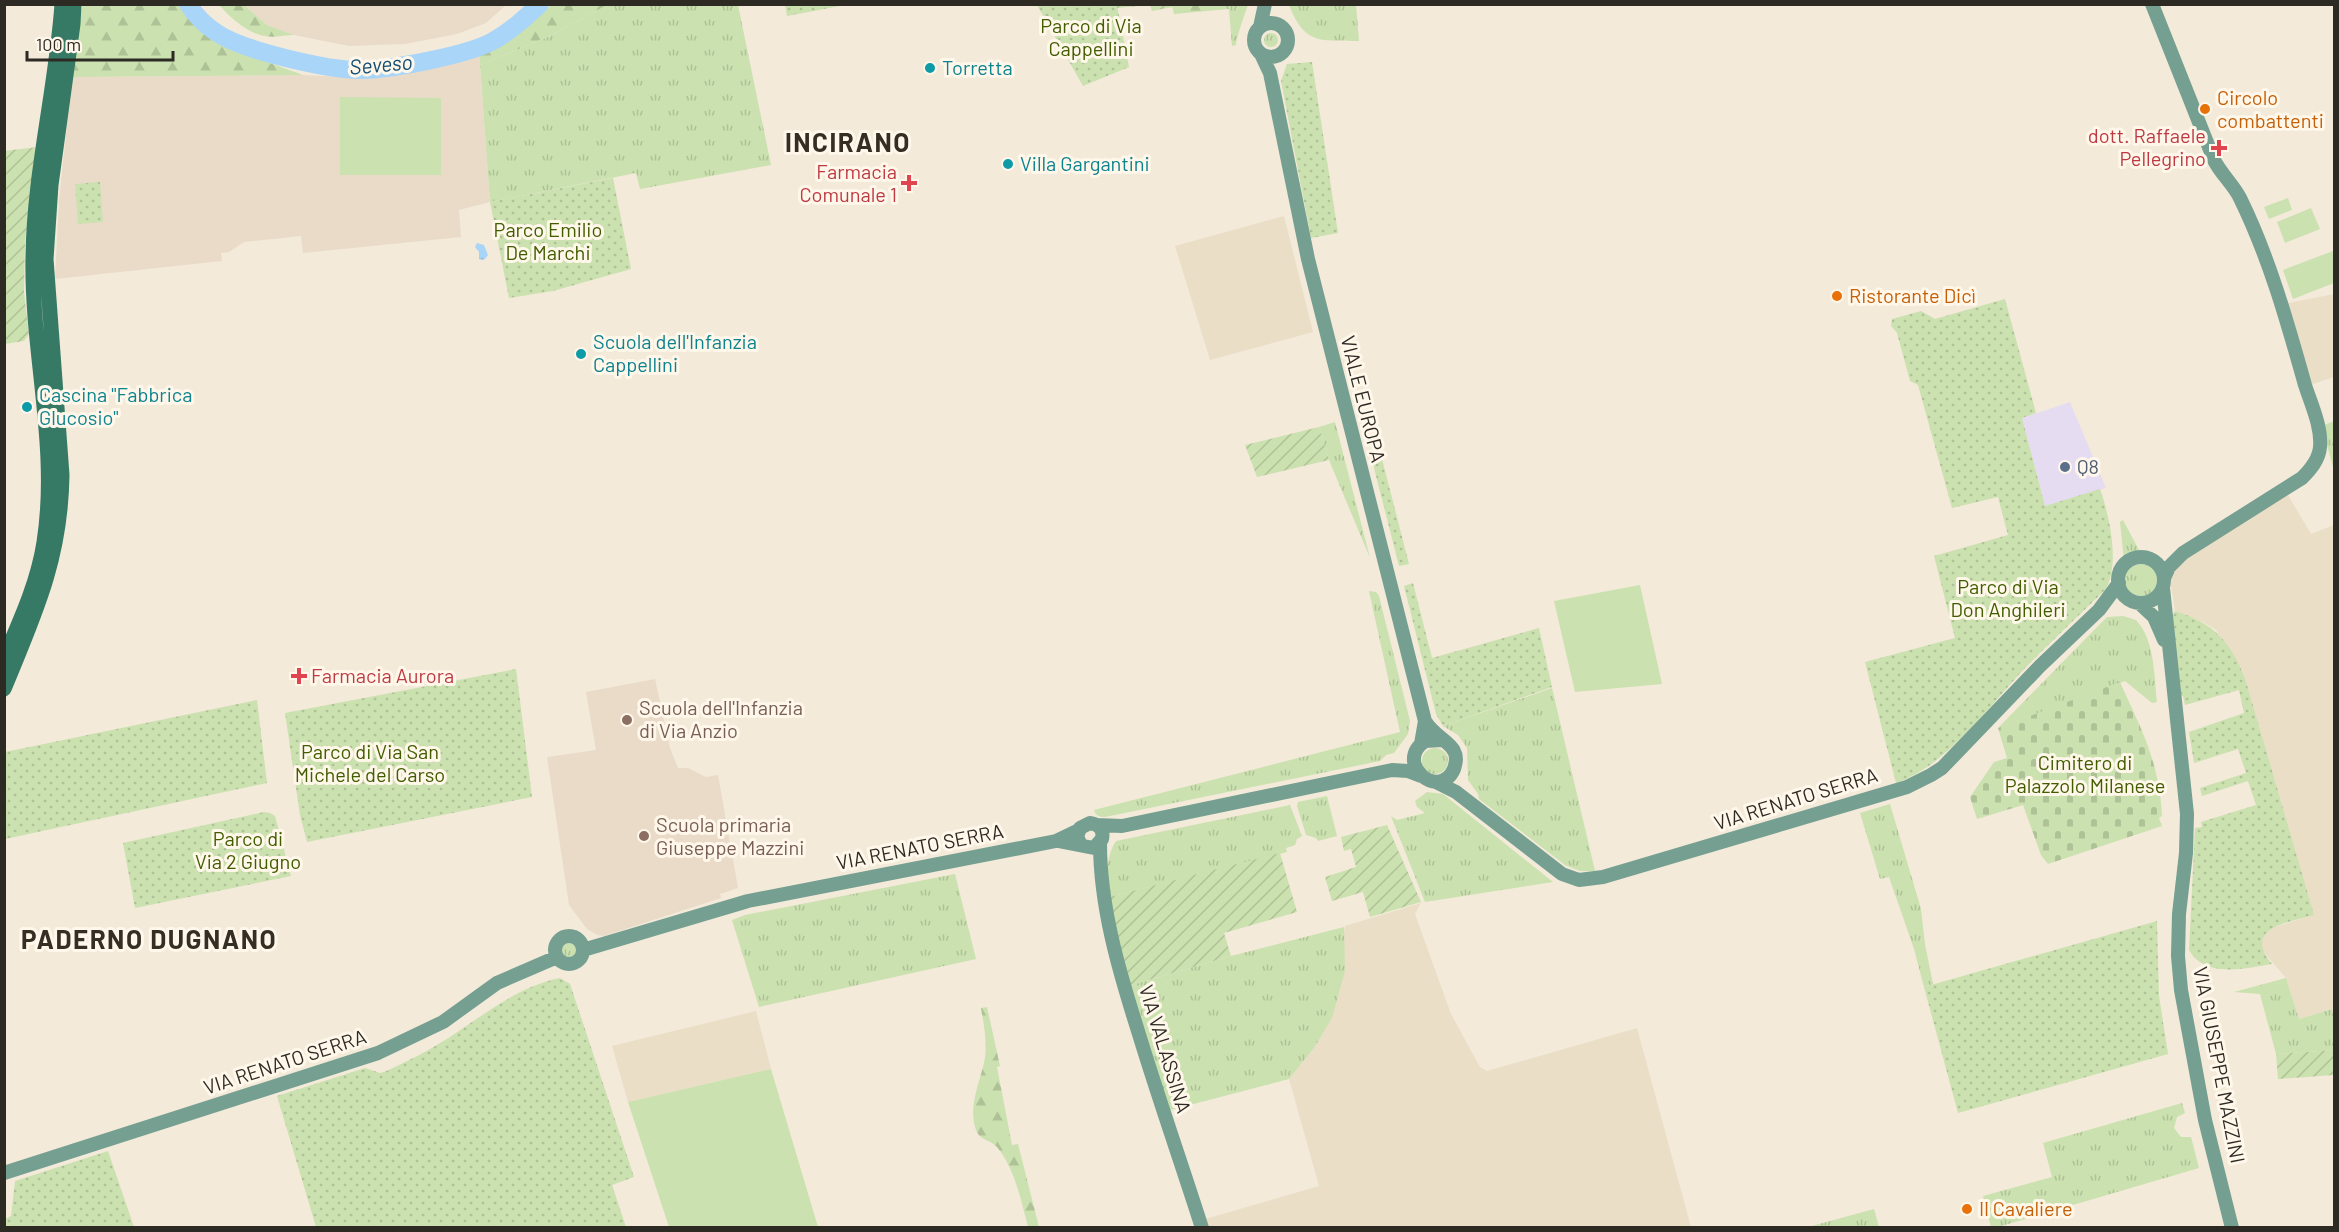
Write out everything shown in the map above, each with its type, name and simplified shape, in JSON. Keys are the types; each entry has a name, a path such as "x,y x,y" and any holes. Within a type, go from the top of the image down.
{"main road":[{"path":"4,689 43,593 56,546 61,505 62,475 33,279 34,218 62,4"},
{"path":"4,658 24,610 44,542 48,466 46,248 51,185 74,4"}],"street":[{"path":"1265,4 1254,41 1261,54 1271,57 1285,50 1287,40 1280,26 1274,4"},
{"path":"2152,4 2214,160 2219,170 2234,187 2263,250 2300,368 2318,431 2320,448 2314,464 2302,478 2183,553 2169,567 2156,598 2150,601 2135,602 2121,590 2120,571 2131,560 2142,558 2152,560 2183,553"},
{"path":"1260,27 1270,23 1280,26"},
{"name":"VIALE EUROPA","path":"1261,54 1273,85 1308,258 1425,721 1442,740"},
{"name":"VIALE EUROPA","path":"1273,85 1275,70 1281,54"},
{"path":"2152,560 2160,567 2164,583"},
{"name":"VIA RENATO SERRA","path":"1436,782 1448,786 1465,798 1562,874 1588,880 1603,877 1907,787 1931,776 1942,768 2040,666 2098,610 2119,583"},
{"name":"VIA GIUSEPPE MAZZINI","path":"2164,583 2187,814 2186,853 2179,914 2178,956 2181,990 2205,1120 2232,1227"},
{"name":"VIA RENATO SERRA","path":"2098,610 2117,600 2135,602"},
{"name":"VIA GIUSEPPE MAZZINI","path":"2135,602 2149,611 2159,625 2170,658"},
{"name":"VIALE EUROPA","path":"1418,748 1425,721"},
{"path":"1392,770 1407,762 1418,748 1430,740 1442,740 1454,750 1456,780 1465,798"},
{"path":"1418,748 1415,764 1421,776"},
{"path":"1122,826 1094,848 1083,846 1077,837 1079,830 1086,824 1122,826 1392,770 1408,771 1436,782 1446,778 1455,766"},
{"path":"1097,825 1102,832 1101,841"},
{"name":"VIA RENATO SERRA","path":"583,950 748,901 1056,841 1079,830"},
{"name":"VIA RENATO SERRA","path":"1056,841 1083,846"},
{"name":"VIA VALASSINA","path":"1100,879 1101,841"},
{"name":"VIA VALASSINA","path":"1083,846 1100,879 1130,1005 1202,1227"},
{"path":"564,938 575,938 580,942 583,950 581,958 574,964 565,964 557,957 556,946 564,938"},
{"name":"VIA RENATO SERRA","path":"6,1174 378,1053 442,1022 496,983 557,957"}],"shaded area":[{"path":"244,5 506,5 486,23 457,34 405,44 349,46 294,35 267,25"},
{"path":"479,53 490,202 459,210 461,237 303,253 301,236 244,242 229,252 221,253 222,261 55,279 59,200 72,77 303,75 363,78 405,74 442,66"},
{"path":"1284,216 1313,332 1210,360 1175,246"},
{"path":"2334,294 2334,377 2307,386 2283,304"},
{"path":"2070,402 2106,488 2045,506 2022,418"},
{"path":"2285,490 2311,534 2334,525 2334,1019 2331,1009 2299,1019 2286,978 2262,950 2261,939 2267,931 2313,915 2245,678 2216,630 2175,611 2170,579 2176,564"},
{"name":"Scuola primaria Giuseppe Mazzini","path":"655,679 670,748 678,768 688,768 706,777 718,775 738,888 720,894 721,898 604,936 597,935 587,929 569,905 547,757 596,750 586,692"},
{"path":"1421,903 1415,914 1451,1014 1480,1067 1487,1071 1637,1028 1691,1227 1205,1228 1202,1220 1319,1186 1289,1079 1314,1048 1332,1018 1345,926"},
{"path":"756,1011 771,1069 628,1102 612,1046"}],"green space":[{"path":"82,4 181,5 212,37 303,75 72,77"},
{"path":"553,4 607,5 550,36 480,65 479,53 515,32"},
{"path":"785,4 845,5 787,16"},
{"path":"1172,4 1173,7 1152,11 1150,5 1117,8 1117,5"},
{"path":"219,5 244,5 267,25 294,35 272,37 259,35 228,15"},
{"path":"607,5 738,5 771,165 640,189 636,173 490,202 480,65 550,36"},
{"name":"Parco di Via Cappellini","path":"1037,5 1117,5 1129,67 1083,86"},
{"path":"1172,5 1218,5 1218,10 1174,14"},
{"path":"1218,5 1248,5 1236,45 1232,46 1229,9 1218,10"},
{"path":"1289,5 1356,5 1359,41 1324,40 1308,34 1301,28"},
{"path":"1271,33 1276,35 1278,40 1276,45 1271,47 1266,45 1264,40 1266,35"},
{"path":"1312,62 1338,233 1311,238 1281,81 1287,64"},
{"path":"340,97 441,98 441,175 340,175"},
{"path":"38,147 25,242 24,292 29,334 24,341 5,344 4,151"},
{"name":"Parco Emilio De Marchi","path":"613,178 631,269 553,291 509,298 490,202"},
{"path":"100,182 103,222 78,224 75,184"},
{"path":"2288,198 2292,210 2269,219 2264,207"},
{"path":"2311,208 2320,229 2285,243 2277,222"},
{"path":"2333,251 2334,283 2293,299 2283,270"},
{"name":"Parco di Via Don Anghileri","path":"2005,299 2036,413 2022,418 2045,506 2100,489 2112,540 2110,580 2105,590 2029,664 1967,732 1933,763 1915,775 1896,783 1865,662 1955,638 1934,556 2008,535 1998,497 1952,508 1918,385 1910,381 1897,333 1891,326 1892,319 1921,311 1935,319"},
{"path":"2334,421 2334,471 2322,426"},
{"path":"1335,422 1370,558 1329,460 1319,427"},
{"path":"1319,427 1329,460 1257,477 1245,445"},
{"path":"1381,455 1409,564 1399,566 1373,464 1375,458"},
{"path":"2123,520 2140,552 2124,561 2120,522"},
{"path":"2141,564 2152,569 2157,580 2152,591 2141,596 2130,591 2125,580 2130,569"},
{"path":"1413,583 1432,658 1539,628 1552,687 1443,726 1436,714 1404,586"},
{"path":"1640,585 1662,684 1575,692 1554,601"},
{"path":"1369,591 1376,592 1379,596 1410,721 1408,734 1394,753 1386,755 1380,761 1105,817 1096,814 1094,810 1400,732"},
{"path":"2175,611 2201,622 2219,635 2233,653 2245,678 2314,915 2281,925 2265,935 2262,942 2264,952 2272,964 2239,969 2216,968 2196,959 2189,950 2195,828 2202,827 2201,822 2256,805 2248,781 2202,796 2200,788 2246,773 2238,749 2194,763 2189,732 2244,713 2239,690 2185,705 2183,696 2180,696 2171,617"},
{"path":"2123,616 2136,620 2147,638 2157,702 2152,703 2125,681 1998,728 2107,617"},
{"name":"Parco di Via San Michele del Carso","path":"516,669 532,797 307,842 300,815 285,713"},
{"name":"Cimitero di Palazzolo Milanese","path":"2120,682 2153,762 2160,796 2162,816 2159,818 2162,826 2048,864 2041,855 2023,805 1977,819 1970,797 1994,762 2007,758 1998,728"},
{"path":"1552,688 1595,871 1580,871 1565,865 1479,799 1468,780 1467,748 1458,735 1443,726"},
{"path":"257,700 267,783 5,839 5,752"},
{"path":"1435,748 1444,752 1448,761 1444,770 1435,774 1426,770 1422,761 1426,752"},
{"path":"1427,792 1443,794 1553,882 1425,902 1391,816 1397,820 1425,813 1417,807 1415,801"},
{"path":"1327,796 1337,836 1318,841 1306,835 1297,806 1298,802"},
{"path":"1890,804 1921,909 1933,984 1924,987 1914,949 1889,877 1880,879 1860,813"},
{"path":"1290,805 1302,836 1297,839 1295,845 1286,848 1287,852 1109,897 1108,868 1110,853 1116,841"},
{"name":"Parco di Via 2 Giugno","path":"264,812 275,816 291,876 135,908 123,843"},
{"path":"1387,825 1421,902 1370,917 1363,892 1332,901 1325,877 1356,867 1351,849 1344,851 1341,837"},
{"path":"1280,853 1297,912 1224,933 1231,956 1128,986 1109,897"},
{"path":"955,874 976,959 759,1007 732,920 745,915"},
{"path":"2157,921 2159,996 2168,1054 1958,1113 1924,987"},
{"path":"1344,927 1345,971 1332,1018 1314,1048 1289,1079 1167,1111 1128,986"},
{"path":"569,941 575,944 578,950 575,956 569,959 563,956 560,950 563,944"},
{"path":"560,978 570,984 634,1177 612,1185 626,1227 316,1227 277,1096 365,1068 380,1073 384,1072 434,1047 516,994"},
{"path":"2286,978 2299,1019 2332,1009 2334,1050 2276,1054 2260,994 2234,992"},
{"path":"987,1007 1000,1066 997,1067 1012,1145 1018,1144 1039,1227 1028,1227 1017,1185 1008,1165 997,1147 978,1133 974,1122 974,1105 986,1049 981,1008"},
{"path":"2334,1050 2334,1075 2278,1079 2276,1054"},
{"path":"771,1069 818,1227 669,1227 628,1102"},
{"path":"2182,1103 2185,1113 2177,1117 2174,1128 2181,1137 2191,1137 2199,1168 1998,1227 1991,1227 1983,1196 2052,1177 2043,1143"},
{"path":"108,1151 134,1227 5,1227 5,1219 11,1216 15,1181"},
{"path":"1874,1209 1879,1227 1808,1227"}],"water":[{"path":"477,243 484,245 488,255 484,260 479,259 479,252 475,247"}],"waterway":[{"name":"Seveso","path":"188,4 197,16 213,30 247,47 288,59 330,67 363,70 430,60 481,46 506,33 540,4"}],"place":[{"name":"Torretta","path":"930,68"},
{"name":"Circolo combattenti","path":"2205,109"},
{"name":"dott. Raffaele Pellegrino","path":"2219,148"},
{"name":"Villa Gargantini","path":"1008,164"},
{"name":"Farmacia Comunale 1","path":"909,183"},
{"name":"Ristorante Dicì","path":"1837,296"},
{"name":"Scuola dell'Infanzia Cappellini","path":"581,354"},
{"name":"Cascina \"Fabbrica Glucosio\"","path":"27,407"},
{"name":"Q8","path":"2065,467"},
{"name":"Farmacia Aurora","path":"299,676"},
{"name":"Scuola dell'Infanzia di Via Anzio","path":"627,720"},
{"name":"Scuola primaria Giuseppe Mazzini","path":"644,836"},
{"name":"Il Cavaliere","path":"1967,1209"}],"district":[{"name":"INCIRANO","path":"848,143"},
{"name":"PADERNO DUGNANO","path":"149,940"}]}
